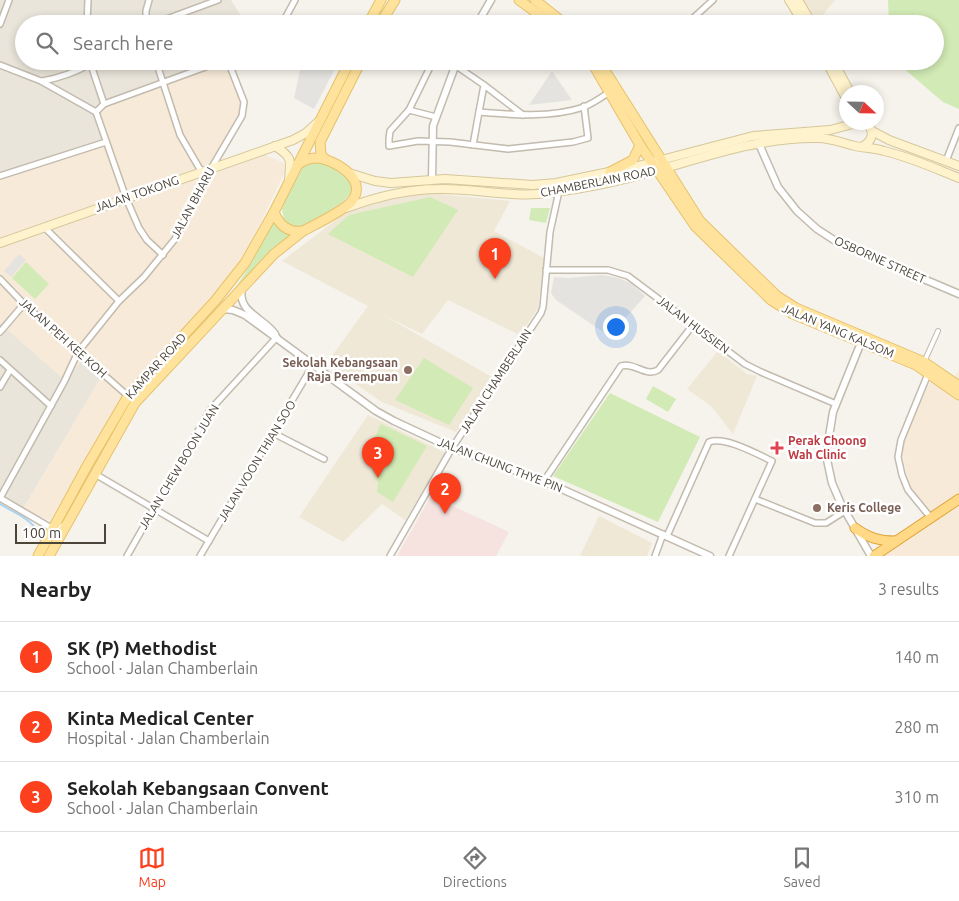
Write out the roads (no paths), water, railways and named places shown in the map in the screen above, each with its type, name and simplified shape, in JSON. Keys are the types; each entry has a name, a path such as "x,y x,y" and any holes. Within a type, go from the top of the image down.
{"highway":[{"path":"875,556 959,499"},
{"path":"855,528 866,536 877,540 897,541"}],"main road":[{"path":"373,15 381,0"},
{"path":"385,15 394,0"},
{"path":"519,0 540,15"},
{"path":"535,0 554,15"},
{"path":"789,0 798,15"},
{"path":"798,0 807,15"},
{"path":"345,70 274,212 277,219 288,231 302,232 352,202 356,190 354,178 349,172 321,155 320,142 356,70"},
{"path":"598,70 613,90"},
{"path":"603,70 613,90"},
{"path":"832,70 844,85"},
{"path":"836,70 841,85"},
{"name":"JALAN YANG KALSOM","path":"613,90 640,145 685,212 704,236 755,280"},
{"name":"JALAN YANG KALSOM","path":"613,90 664,163 700,221 771,300 785,310 863,339 916,365 928,367 959,386"},
{"name":"JALAN TOKONG","path":"0,243 275,146 299,136 318,122"},
{"name":"CHAMBERLAIN ROAD","path":"342,209 378,197 425,189 524,195 559,191 615,181 657,170 664,163 753,136 830,130 839,127"},
{"path":"847,130 847,139 853,146"},
{"path":"863,146 869,142 872,131 889,140 959,166"},
{"name":"CHAMBERLAIN ROAD","path":"349,172 376,181 391,183 432,179 533,186 652,162 664,163 787,140 818,138 853,146 863,146"},
{"path":"610,172 633,160 640,145"},
{"path":"275,146 286,153 289,158 289,180"},
{"path":"863,146 900,156 959,178"},
{"path":"297,165 308,158 325,159"},
{"name":"KAMPAR ROAD","path":"38,556 128,396 236,276 255,247 274,212"},
{"name":"KAMPAR ROAD","path":"49,556 135,403 274,254 302,232"},
{"name":"JALAN YANG KALSOM","path":"928,367 959,395"}],"street":[{"path":"0,24 10,0"},
{"path":"87,15 88,0"},
{"path":"146,15 149,0"},
{"path":"202,0 204,6"},
{"path":"178,15 218,0"},
{"path":"287,15 296,0"},
{"path":"482,15 491,0"},
{"path":"696,15 713,0"},
{"path":"0,65 41,81 96,112 126,198 139,228 147,240 163,255"},
{"path":"41,81 59,78 80,70"},
{"path":"92,70 104,104"},
{"path":"159,70 180,136 201,171"},
{"path":"96,112 104,104 198,70"},
{"name":"JALAN BHARU","path":"0,498 51,406 78,352 119,301 163,255 175,238 212,167 242,116 244,102 232,70"},
{"path":"429,70 409,110 390,131 388,138 390,146 418,140 474,144 508,149 573,142 588,138 584,106"},
{"path":"432,179 432,141 436,117 443,103 454,70"},
{"path":"465,70 524,115"},
{"path":"474,144 484,85"},
{"path":"479,112 524,115 560,112 584,106 613,90"},
{"path":"409,110 436,117"},
{"path":"946,161 959,128"},
{"path":"0,176 106,142"},
{"name":"OSBORNE STREET","path":"759,144 778,187 797,211 817,229 837,242 959,294"},
{"name":"JALAN CHAMBERLAIN","path":"390,556 452,448 541,313 550,231 559,191"},
{"path":"44,227 119,301"},
{"name":"JALAN HUSSIEN","path":"546,270 597,269 620,273 635,280 745,364 836,404"},
{"name":"JALAN PEH KEE KOH","path":"0,279 24,304 128,396"},
{"name":"JALAN CHUNG THYE PIN","path":"246,283 240,296 242,303 248,311 269,326 277,337"},
{"path":"0,332 24,304"},
{"name":"JALAN CHUNG THYE PIN","path":"221,309 233,310 245,316 277,337 376,411 394,421 452,448 544,481 710,556"},
{"path":"544,481 621,366 627,364 648,373 653,373 658,370 693,325"},
{"path":"931,518 908,490 902,475 898,456 901,440 928,367 938,331"},
{"name":"JALAN CHEW BOON JUAN","path":"127,556 210,410 277,337"},
{"path":"863,339 836,404 831,420 826,455 832,483 845,511 875,556"},
{"path":"0,360 51,406"},
{"name":"JALAN VOON THIAN SOO","path":"200,556 313,365"},
{"path":"0,387 10,370"},
{"path":"273,432 324,459"},
{"path":"655,556 709,442 717,440 730,443 772,461 728,556"},
{"path":"95,474 209,541"},
{"path":"0,498 53,529 62,528 69,519"},
{"path":"755,499 815,523 826,523 845,511"}],"waterway":[{"path":"0,504 35,527 41,541"}],"place":[{"name":"SK (P) Methodist","path":"495,279"},
{"name":"Sekolah Kebangsaan Raja Perempuan","path":"408,370"},
{"name":"Perak Choong Wah Clinic","path":"777,448"},
{"name":"Sekolah Kebangsaan Convent","path":"378,478"},
{"name":"Keris College","path":"817,508"},
{"name":"Kinta Medical Center","path":"445,514"}]}
